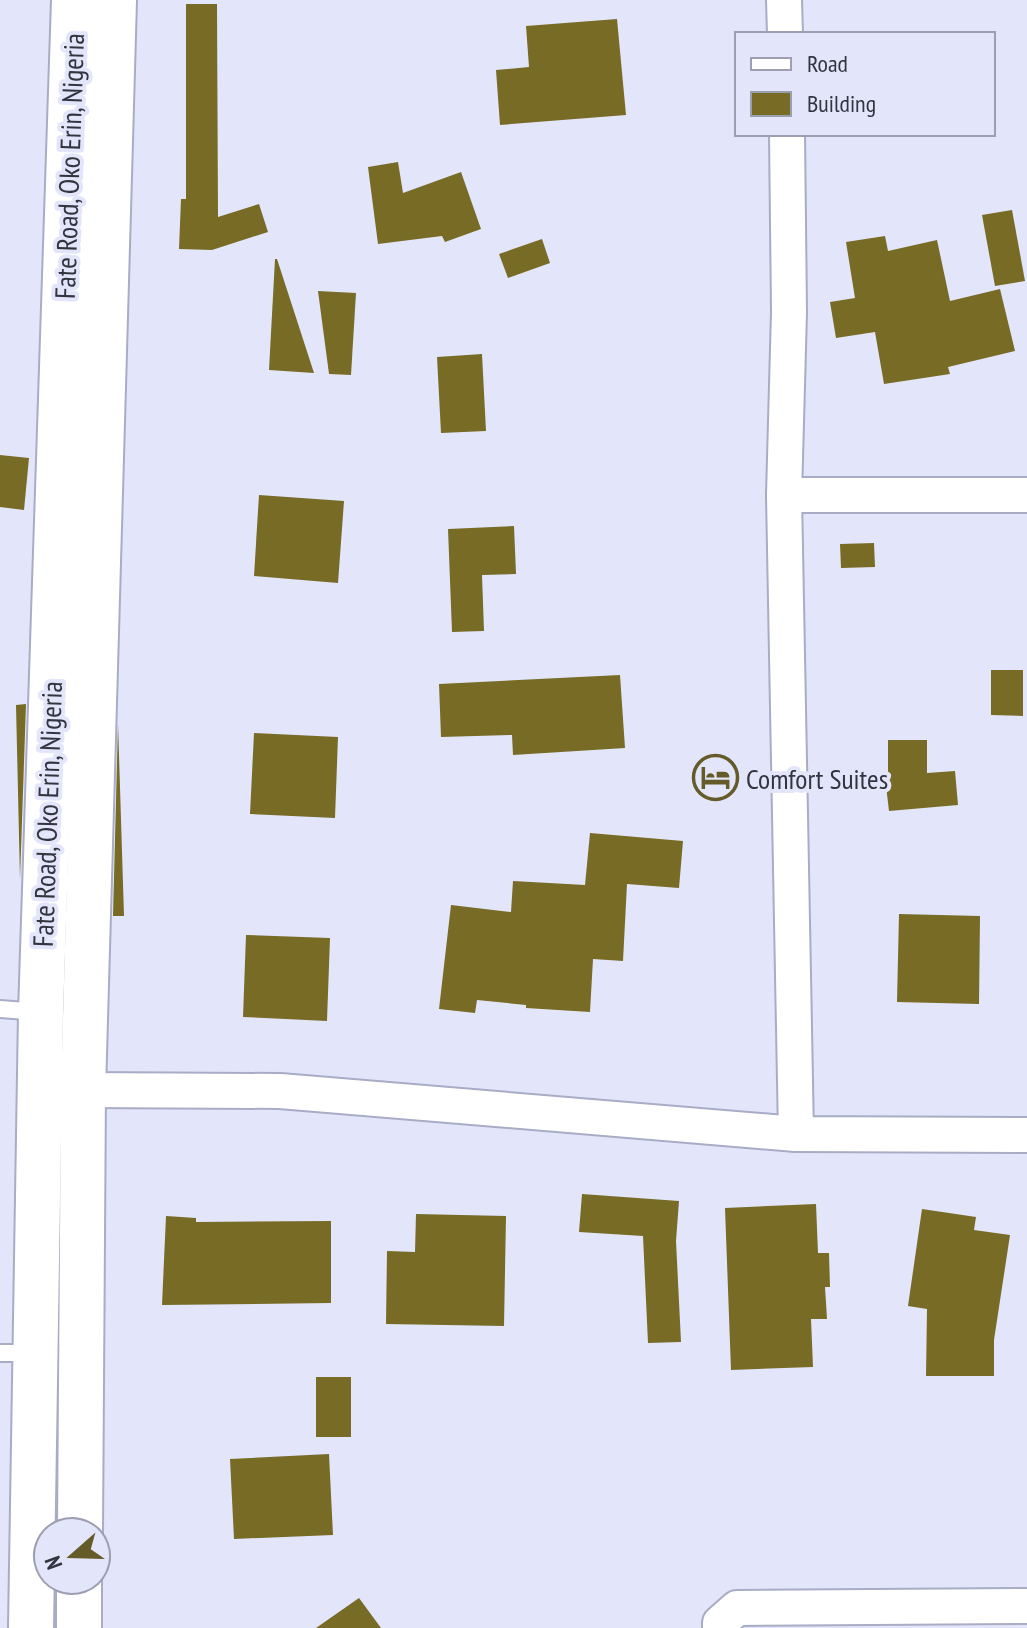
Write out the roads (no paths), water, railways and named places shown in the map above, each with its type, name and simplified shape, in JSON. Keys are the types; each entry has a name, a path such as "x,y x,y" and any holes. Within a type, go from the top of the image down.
{"street":[{"name":"Fate Road, Oko Erin, Nigeria","path":"31,1628 18,1353 20,1011 74,0"},
{"path":"784,0 785,32"},
{"name":"Fate Road, Oko Erin, Nigeria","path":"80,1516 83,1090 114,11"},
{"path":"787,136 789,312 784,495 796,1134"},
{"path":"784,495 1027,495"},
{"path":"83,1090 280,1091 796,1134 1027,1135"},
{"path":"79,1596 79,1628"},
{"path":"720,1628 720,1623 737,1608 1027,1606"}],"place":[{"name":"Comfort Suites","path":"715,778"}]}
